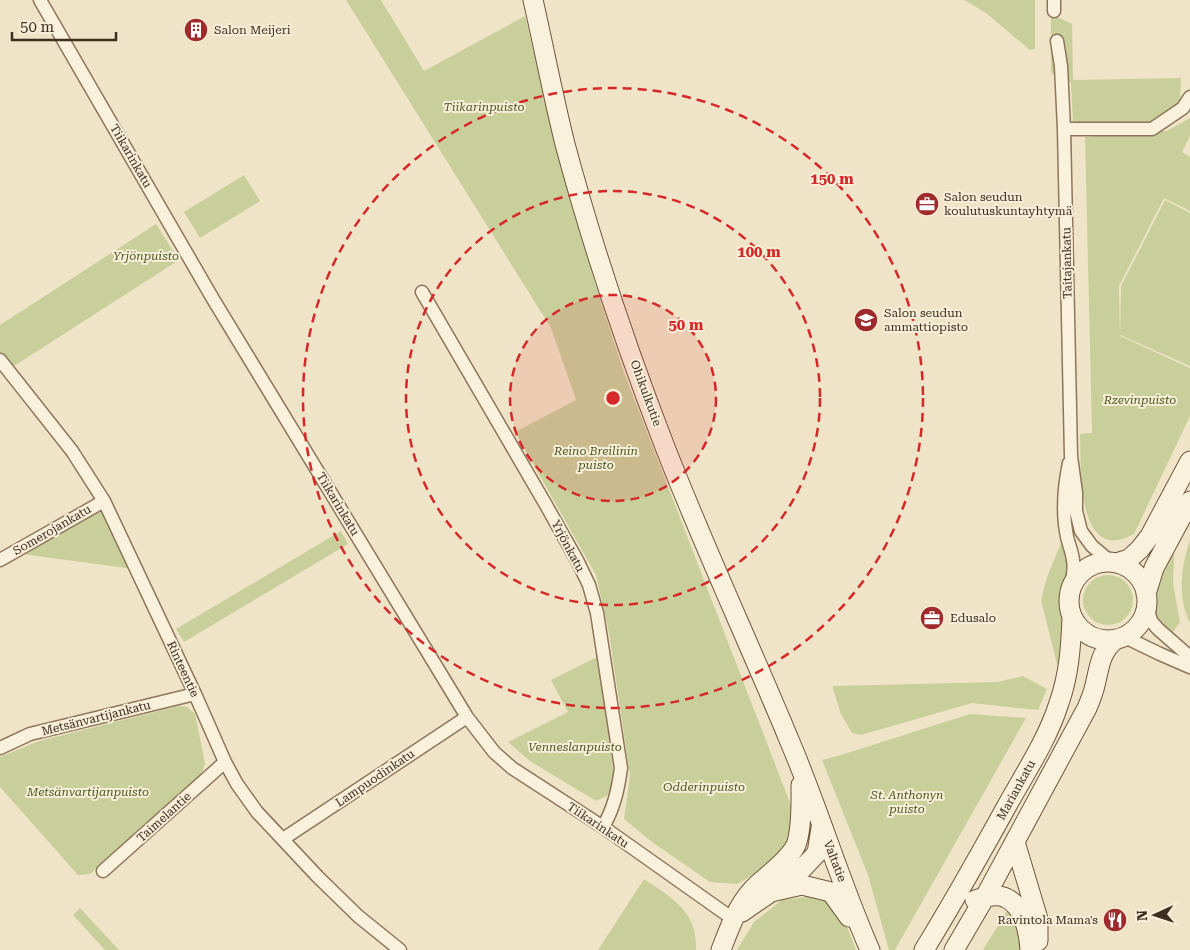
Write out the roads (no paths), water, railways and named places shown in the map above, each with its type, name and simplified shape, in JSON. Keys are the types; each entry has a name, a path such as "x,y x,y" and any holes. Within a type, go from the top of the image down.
{"main road":[{"name":"Ohikulkutie","path":"533,0 565,142 589,226 627,341 665,446 801,771"},
{"path":"1190,461 1150,536 1140,549 1129,559 1102,562 1086,569 1076,579 1070,591 1069,604 1072,617 1080,628 1091,636 1101,639 1119,638 1132,632 1139,625 1144,615 1150,579 1159,557 1190,501"},
{"path":"1114,562 1137,574 1143,583 1147,599"},
{"name":"Mariankatu","path":"924,950 951,906 1046,736 1060,703 1067,673 1071,653 1072,617"},
{"name":"Mariankatu","path":"954,950 985,897 1087,708 1093,694 1102,657 1108,645 1119,638"},
{"name":"Valtatie","path":"801,771 868,945"},
{"path":"721,950 733,919 752,889 778,868 797,844 801,812 801,771"},
{"path":"733,919 802,869 817,853 822,826"},
{"path":"1015,842 1038,919 1037,950"},
{"path":"771,892 802,885 831,892 868,945"},
{"path":"951,906 985,897 1007,898 1019,910 1025,922 1030,950"}],"street":[{"name":"Tiikarinkatu","path":"40,0 213,299 467,716 494,752 512,768 603,827 733,919"},
{"name":"Taitajankatu","path":"1057,41 1061,66 1064,129 1071,456 1076,486 1076,511 1081,531 1087,540 1114,562"},
{"path":"1064,129 1152,129 1184,108 1190,97"},
{"name":"Yrjönkatu","path":"422,292 546,505 589,585 597,613 621,768 618,790 611,812 603,827"},
{"name":"Rinteentie","path":"0,360 37,404 72,451 104,501 195,694 224,762 237,784 257,812 318,877 358,916 400,950"},
{"name":"Taitajankatu","path":"1070,591 1074,562 1067,536 1064,505 1066,480 1071,456"},
{"name":"Somerojankatu","path":"0,560 104,501"},
{"path":"1147,599 1151,621 1190,657"},
{"path":"1119,638 1129,639 1190,667"},
{"name":"Metsänvartijankatu","path":"0,748 30,734 195,694"},
{"name":"Lampuodinkatu","path":"283,839 467,716"},
{"name":"Taimelantie","path":"103,871 224,762"}],"place":[{"name":"Salon Meijeri","path":"196,30"},
{"name":"Salon seudun koulutuskuntayhtymä","path":"927,204"},
{"name":"Salon seudun ammattiopisto","path":"866,320"},
{"name":"Edusalo","path":"932,618"},
{"name":"Ravintola Mama's","path":"1115,920"}],"park label":[{"name":"Tiikarinpuisto","path":"484,107"},
{"name":"Yrjönpuisto","path":"146,256"},
{"name":"Rzevinpuisto","path":"1140,400"},
{"name":"Reino Breilinin puisto","path":"596,458"},
{"name":"Venneslanpuisto","path":"575,747"},
{"name":"Odderinpuisto","path":"704,787"},
{"name":"Metsänvartijanpuisto","path":"88,792"},
{"name":"St. Anthonyn puisto","path":"907,802"}]}
